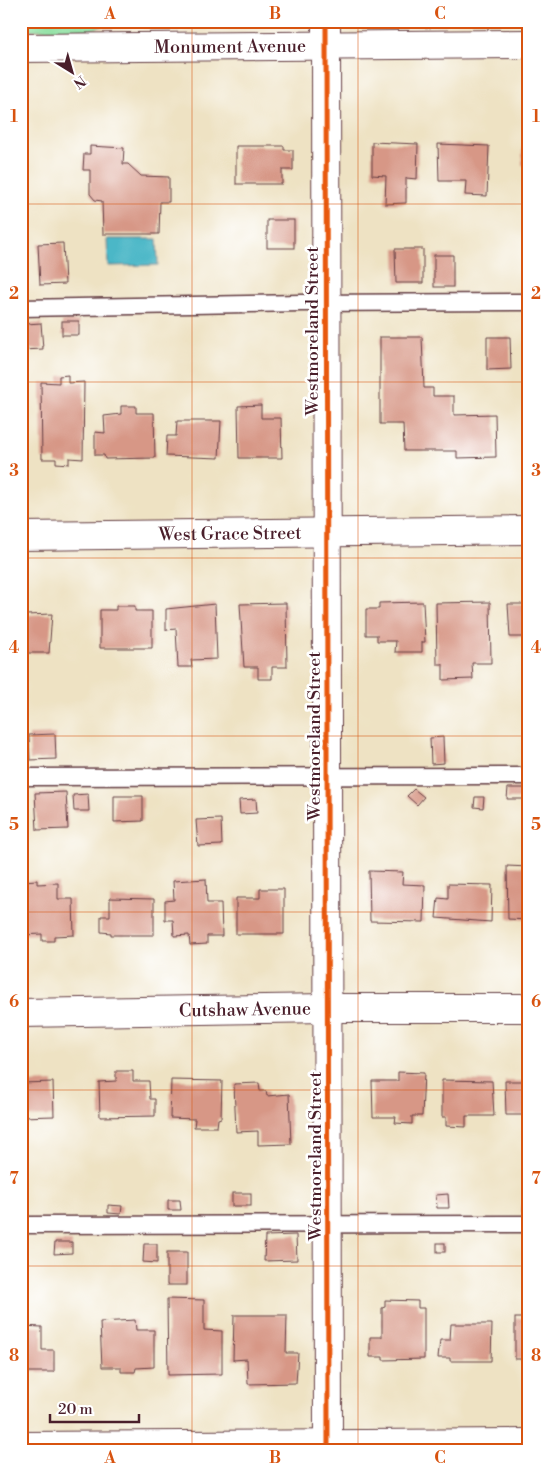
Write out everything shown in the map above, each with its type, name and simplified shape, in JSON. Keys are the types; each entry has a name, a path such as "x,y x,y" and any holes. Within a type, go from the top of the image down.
{"street":[{"name":"Monument Avenue","path":"21,48 326,33 529,44"},
{"name":"Westmoreland Street","path":"326,33 328,1446"},
{"name":"West Grace Street","path":"21,536 529,530"},
{"name":"Cutshaw Avenue","path":"21,1013 328,1008 529,1008"},
{"path":"21,1446 328,1446 529,1443"}],"lane":[{"path":"21,308 326,302 529,302"},
{"path":"21,776 529,776"},
{"path":"21,1225 529,1224"}],"green space":[{"path":"21,21 120,21 90,30 21,30"}],"water":[{"path":"107,239 157,239 158,265 108,266"}],"building":[{"path":"372,142 418,144 417,179 406,178 406,203 385,204 386,176 372,175"},
{"path":"438,144 489,146 487,196 465,195 466,181 439,181"},
{"path":"90,146 124,148 123,164 128,164 141,176 169,177 169,202 160,202 159,234 103,234 102,201 95,200 90,194 90,170 83,170 84,154 90,154"},
{"path":"236,146 284,146 284,150 293,150 293,170 282,170 282,184 236,184"},
{"path":"522,147 529,147 529,166 522,165"},
{"path":"267,220 294,220 294,248 267,248"},
{"path":"63,243 65,284 40,285 38,244"},
{"path":"395,249 423,249 423,283 396,283"},
{"path":"434,255 453,255 453,287 434,287"},
{"path":"26,321 26,324 41,323 43,349 21,350 21,322"},
{"path":"62,321 79,321 79,335 62,335"},
{"path":"380,337 422,337 424,388 433,388 433,396 454,396 454,415 495,414 496,457 457,458 457,451 404,451 403,424 380,424"},
{"path":"487,337 510,337 511,369 487,370"},
{"path":"68,375 68,383 84,382 83,459 69,458 69,464 56,463 56,459 42,459 41,382 59,383 59,376"},
{"path":"261,405 261,418 281,418 282,458 239,458 238,406"},
{"path":"121,406 136,406 136,413 154,413 155,458 105,459 104,455 95,455 95,432 105,433 104,416 121,414"},
{"path":"177,421 221,421 219,458 166,456 167,436 176,436"},
{"path":"423,602 425,642 422,642 422,652 395,652 396,641 377,641 377,635 366,635 366,609 379,609 379,603"},
{"path":"490,602 491,663 472,663 473,679 443,680 443,664 437,664 436,603"},
{"path":"21,603 26,603 26,615 52,614 49,653 21,653"},
{"path":"286,603 287,667 272,667 272,679 258,679 258,667 244,667 240,604"},
{"path":"215,604 217,659 191,660 192,667 178,667 176,629 166,630 166,609"},
{"path":"508,604 529,604 529,637 510,637"},
{"path":"116,606 135,606 135,611 152,611 152,648 100,648 100,610 116,610"},
{"path":"55,734 56,759 30,760 29,735"},
{"path":"443,737 444,763 431,764 430,738"},
{"path":"508,788 525,788 525,799 507,799"},
{"path":"414,789 424,797 417,805 407,796"},
{"path":"66,792 68,829 37,830 35,793"},
{"path":"88,794 89,811 74,811 73,795"},
{"path":"114,796 143,796 143,821 114,822"},
{"path":"475,797 484,797 483,808 474,807"},
{"path":"256,799 257,813 240,814 239,800"},
{"path":"221,819 222,845 198,846 196,820"},
{"path":"507,866 529,867 529,920 508,919"},
{"path":"369,871 403,872 402,884 425,885 424,922 370,921"},
{"path":"206,879 207,903 221,903 222,936 207,936 207,944 190,945 189,935 174,936 173,920 165,920 165,901 174,900 173,881"},
{"path":"37,880 37,884 58,883 58,899 73,899 74,935 54,936 54,941 42,941 42,934 21,935 23,881"},
{"path":"448,884 492,885 491,922 436,918 438,898 448,899"},
{"path":"260,889 284,889 284,934 236,934 236,898 260,898"},
{"path":"110,898 154,899 154,935 111,935 111,933 101,932 101,916 110,916"},
{"path":"116,1071 133,1071 133,1081 149,1081 150,1099 155,1099 155,1116 100,1117 99,1082 116,1081"},
{"path":"398,1072 424,1073 422,1116 412,1116 412,1124 395,1123 396,1117 373,1117 372,1081 398,1081"},
{"path":"171,1080 222,1081 221,1118 218,1119 217,1127 194,1127 195,1119 170,1118"},
{"path":"442,1080 492,1081 494,1116 466,1116 466,1127 446,1126 446,1117 442,1117"},
{"path":"505,1081 529,1081 529,1115 506,1115"},
{"path":"53,1082 54,1116 21,1117 21,1083"},
{"path":"259,1083 260,1091 266,1091 267,1096 289,1094 291,1144 258,1145 258,1131 236,1132 234,1084"},
{"path":"232,1193 251,1193 251,1206 232,1206"},
{"path":"448,1194 449,1208 437,1208 436,1195"},
{"path":"524,1196 529,1196 529,1211 523,1211"},
{"path":"168,1200 180,1200 181,1210 168,1210"},
{"path":"108,1205 122,1206 121,1214 108,1213"},
{"path":"296,1235 297,1260 264,1261 265,1236"},
{"path":"55,1242 72,1242 72,1253 54,1254"},
{"path":"437,1243 445,1243 445,1252 437,1252"},
{"path":"144,1244 157,1244 157,1263 143,1262"},
{"path":"167,1252 187,1252 187,1285 167,1285"},
{"path":"167,1299 204,1300 204,1330 222,1331 222,1374 168,1375"},
{"path":"385,1300 418,1301 418,1308 424,1308 424,1359 383,1360 383,1357 370,1357 370,1337 382,1337 382,1308 385,1307"},
{"path":"234,1315 287,1315 286,1353 298,1353 296,1383 248,1384 247,1359 233,1360"},
{"path":"515,1318 529,1318 529,1359 515,1359"},
{"path":"135,1320 136,1330 154,1330 154,1367 136,1368 135,1372 121,1372 121,1367 102,1367 100,1322"},
{"path":"451,1324 492,1324 491,1361 450,1361 450,1358 438,1358 440,1340 450,1340"},
{"path":"21,1326 42,1327 42,1350 54,1350 54,1372 21,1372"}],"cycle path":[{"path":"326,21 328,1450"}]}
